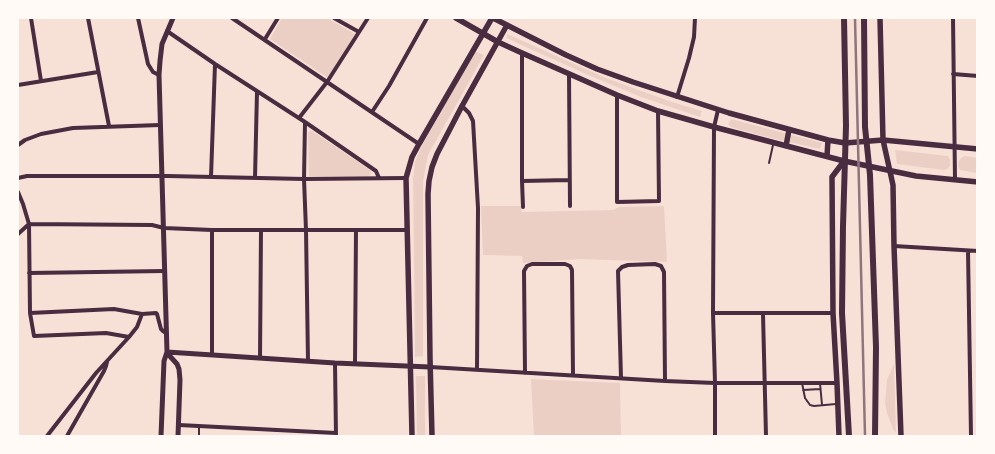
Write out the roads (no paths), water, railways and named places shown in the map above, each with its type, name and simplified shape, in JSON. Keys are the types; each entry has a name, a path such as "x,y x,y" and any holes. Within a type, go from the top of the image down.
{"main road":[{"path":"456,18 498,42 617,95 658,111 844,161 916,176 978,182"},
{"path":"412,436 406,178 412,157 492,18 597,69 718,110 790,130 845,143 883,140 978,149"},
{"path":"844,18 845,143 842,313 849,436"},
{"path":"864,18 866,141 870,166 876,347 875,436"},
{"path":"880,18 883,140 893,185 901,436"},
{"path":"432,436 429,181 437,154 507,25"},
{"path":"786,146 790,130"},
{"path":"827,156 828,140"},
{"path":"839,436 833,313 832,177 844,161"}],"street":[{"path":"31,18 41,81"},
{"path":"88,18 108,126"},
{"path":"138,18 148,64 153,72 159,75"},
{"path":"161,436 164,361 167,352 159,75 162,44 173,18"},
{"path":"232,18 419,144"},
{"path":"265,39 278,18"},
{"path":"334,18 359,32"},
{"path":"299,118 327,82 368,18"},
{"path":"372,112 389,86 427,18"},
{"path":"677,97 694,37 695,18"},
{"path":"953,18 955,180"},
{"path":"167,31 305,122 376,172 379,178"},
{"path":"522,53 523,207"},
{"path":"211,177 215,64"},
{"path":"18,85 98,72"},
{"path":"569,74 570,206"},
{"path":"953,74 978,76"},
{"path":"255,178 257,91"},
{"path":"617,95 617,202 659,201 658,111"},
{"path":"462,106 469,112 473,121 478,208 477,370"},
{"path":"715,436 713,313 714,127 718,110"},
{"path":"305,122 304,179 308,361"},
{"path":"18,145 41,134 73,128 160,125"},
{"path":"18,178 28,176 162,176 304,179 406,178"},
{"path":"522,181 569,180"},
{"path":"18,192 29,224 30,313 33,334 35,336 106,333 129,338"},
{"path":"18,234 29,224 152,225 164,228 212,230 407,230"},
{"path":"212,230 212,355"},
{"path":"260,230 260,358"},
{"path":"355,363 356,230"},
{"path":"894,246 978,251"},
{"path":"968,251 970,436"},
{"path":"525,373 524,271 527,266 532,264 565,264 570,266 572,270 573,375"},
{"path":"621,378 618,271 628,265 655,264 661,266 664,272 665,381"},
{"path":"30,273 165,271"},
{"path":"30,313 114,309 142,314 156,313 161,329 166,333"},
{"path":"713,313 833,313"},
{"path":"46,436 96,373 129,338 142,314"},
{"path":"764,314 766,436"},
{"path":"167,352 665,381 715,383 837,382"},
{"path":"167,352 180,369 178,436"},
{"path":"67,436 104,371 106,362"},
{"path":"179,425 336,434 335,363"}],"lane":[{"path":"769,163 774,143"},
{"path":"802,383 805,398 810,405 838,404"},
{"path":"820,383 822,405"},
{"path":"803,390 820,389"},
{"path":"198,426 198,436"}],"railway":[{"path":"855,18 865,436"}]}
